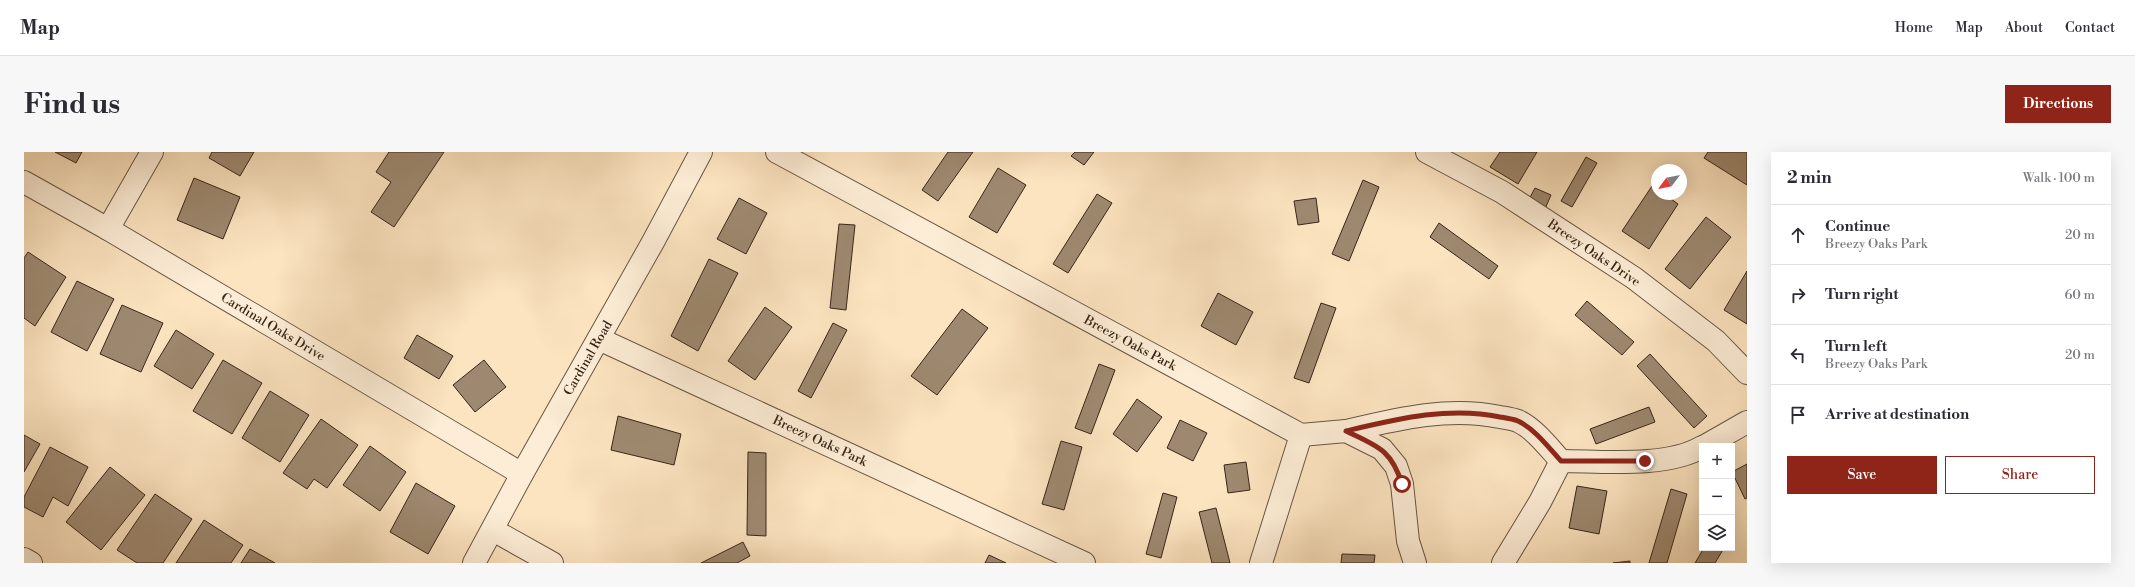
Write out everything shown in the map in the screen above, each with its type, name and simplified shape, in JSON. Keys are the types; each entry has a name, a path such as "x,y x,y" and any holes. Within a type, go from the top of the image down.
{"street":[{"path":"108,230 152,152"},
{"name":"Cardinal Road","path":"474,563 701,152"},
{"name":"Breezy Oaks Park","path":"777,152 1301,435"},
{"name":"Breezy Oaks Drive","path":"1427,152 1502,192 1634,278 1716,341 1747,373"},
{"name":"Cardinal Oaks Drive","path":"24,182 522,474"},
{"name":"Breezy Oaks Park","path":"599,339 1084,563"},
{"path":"1261,563 1301,435 1346,431 1406,417 1446,413 1484,414 1518,421 1540,438 1561,461 1645,461 1692,453 1699,450"},
{"path":"1710,443 1747,422"},
{"path":"1346,431 1382,449 1396,466 1402,484 1408,541 1415,563"},
{"path":"1503,563 1540,502 1561,461"},
{"path":"493,530 552,563"},
{"path":"24,559 31,563"}],"building":[{"path":"55,152 82,152 76,163"},
{"path":"212,152 254,152 240,176 209,158"},
{"path":"389,152 444,152 394,227 371,212 391,182 376,172"},
{"path":"948,152 973,152 938,201 922,190"},
{"path":"1075,152 1094,152 1084,165 1071,156"},
{"path":"1500,152 1537,152 1518,184 1490,167"},
{"path":"1708,152 1747,152 1747,185 1704,158"},
{"path":"1586,157 1597,163 1572,207 1561,201"},
{"path":"998,168 1026,185 997,233 969,217"},
{"path":"194,178 240,197 223,239 177,220"},
{"path":"1363,180 1379,187 1349,261 1332,254"},
{"path":"1535,188 1551,195 1545,209 1528,201"},
{"path":"1651,188 1651,200 1672,200 1678,204 1649,249 1622,231"},
{"path":"1097,194 1112,203 1068,273 1053,264"},
{"path":"739,198 767,213 746,254 717,239"},
{"path":"1316,198 1319,222 1298,225 1294,201"},
{"path":"1706,217 1731,237 1690,289 1665,269"},
{"path":"1439,223 1498,266 1489,279 1430,237"},
{"path":"839,224 855,225 846,310 830,308"},
{"path":"28,252 66,277 35,326 24,318 24,258"},
{"path":"709,259 738,273 698,351 671,336"},
{"path":"1747,271 1747,324 1724,310"},
{"path":"77,281 114,299 87,351 51,332"},
{"path":"1218,293 1253,312 1236,345 1201,326"},
{"path":"1587,301 1634,342 1622,355 1575,315"},
{"path":"1321,303 1336,308 1309,383 1294,378"},
{"path":"122,305 163,323 141,372 100,354"},
{"path":"765,307 792,327 755,380 728,361"},
{"path":"962,309 988,328 937,395 911,376"},
{"path":"833,323 847,330 811,398 798,391"},
{"path":"176,330 214,354 192,389 154,366"},
{"path":"417,335 453,356 439,379 404,358"},
{"path":"1650,354 1707,416 1694,428 1637,366"},
{"path":"223,360 262,383 232,434 193,411"},
{"path":"484,360 506,387 475,412 453,385"},
{"path":"1099,364 1115,370 1091,434 1075,428"},
{"path":"270,391 309,415 280,462 242,438"},
{"path":"1137,399 1162,417 1137,452 1113,434"},
{"path":"1649,407 1655,422 1596,444 1590,429"},
{"path":"618,416 681,434 674,465 611,450"},
{"path":"321,419 358,445 327,488 314,479 307,489 283,473"},
{"path":"1180,420 1207,433 1193,461 1167,448"},
{"path":"24,435 40,444 24,472"},
{"path":"1061,441 1082,447 1064,510 1042,504"},
{"path":"370,446 406,472 380,511 343,485"},
{"path":"50,447 88,467 68,506 53,497 43,517 24,507 24,497"},
{"path":"748,452 766,453 766,536 747,535"},
{"path":"1246,462 1250,490 1228,493 1224,465"},
{"path":"1747,464 1747,498 1745,499 1735,478 1735,470"},
{"path":"110,467 145,495 101,550 66,522"},
{"path":"416,483 455,506 428,554 390,532"},
{"path":"1577,486 1607,491 1599,534 1569,528"},
{"path":"1671,489 1687,494 1667,563 1649,563"},
{"path":"1163,493 1177,497 1161,558 1146,554"},
{"path":"155,494 192,519 163,563 137,563 117,550"},
{"path":"1216,508 1230,563 1212,563 1199,512"},
{"path":"204,520 243,545 231,563 176,563"},
{"path":"743,542 750,556 737,563 701,563"},
{"path":"250,549 275,563 241,563"},
{"path":"1702,551 1722,551 1715,563 1695,563"},
{"path":"1342,554 1375,555 1374,563 1341,563"},
{"path":"989,555 1006,563 985,563"},
{"path":"1630,561 1630,563 1613,563"}],"route":[{"path":"1402,484 1396,466 1382,449 1346,431 1406,417 1446,413 1484,414 1518,421 1540,438 1561,461 1645,461"}]}
